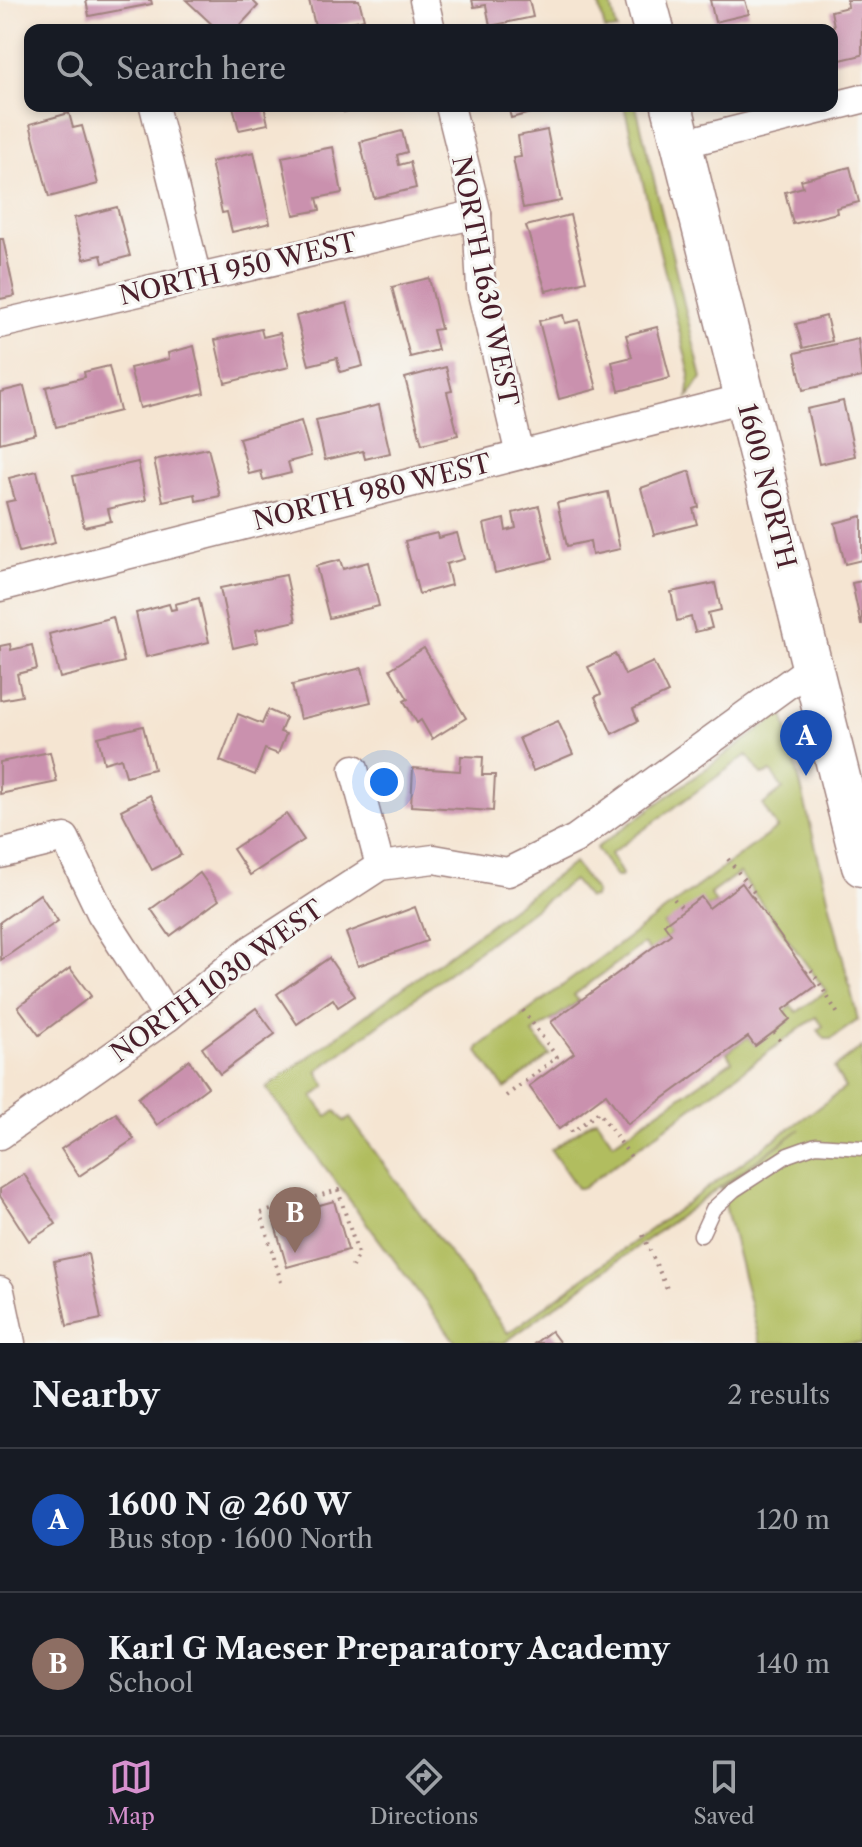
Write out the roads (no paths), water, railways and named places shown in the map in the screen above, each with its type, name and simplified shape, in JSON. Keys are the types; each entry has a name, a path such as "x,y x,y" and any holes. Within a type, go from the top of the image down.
{"main road":[{"path":"646,0 652,24"},
{"name":"1600 NORTH","path":"677,125 813,666 854,793 862,866"}],"street":[{"path":"424,0 430,24"},
{"path":"838,102 862,99"},
{"path":"156,112 197,278"},
{"name":"NORTH 1630 WEST","path":"452,112 477,214 481,289 520,455"},
{"path":"677,125 770,112"},
{"name":"NORTH 950 WEST","path":"0,324 477,214"},
{"name":"NORTH 980 WEST","path":"0,587 745,398"},
{"name":"NORTH 1030 WEST","path":"0,1135 168,1017 249,951 380,866 434,859 508,872 575,839 813,666"},
{"path":"354,769 380,866"},
{"path":"0,854 65,838 101,913 168,1017"},
{"path":"0,1291 11,1343"}],"lane":[{"path":"701,1235 713,1209 734,1190 788,1155 816,1145 862,1148"}],"place":[{"name":"1600 N @ 260 W","path":"806,776"},
{"name":"Karl G Maeser Preparatory Academy","path":"295,1253"}]}
